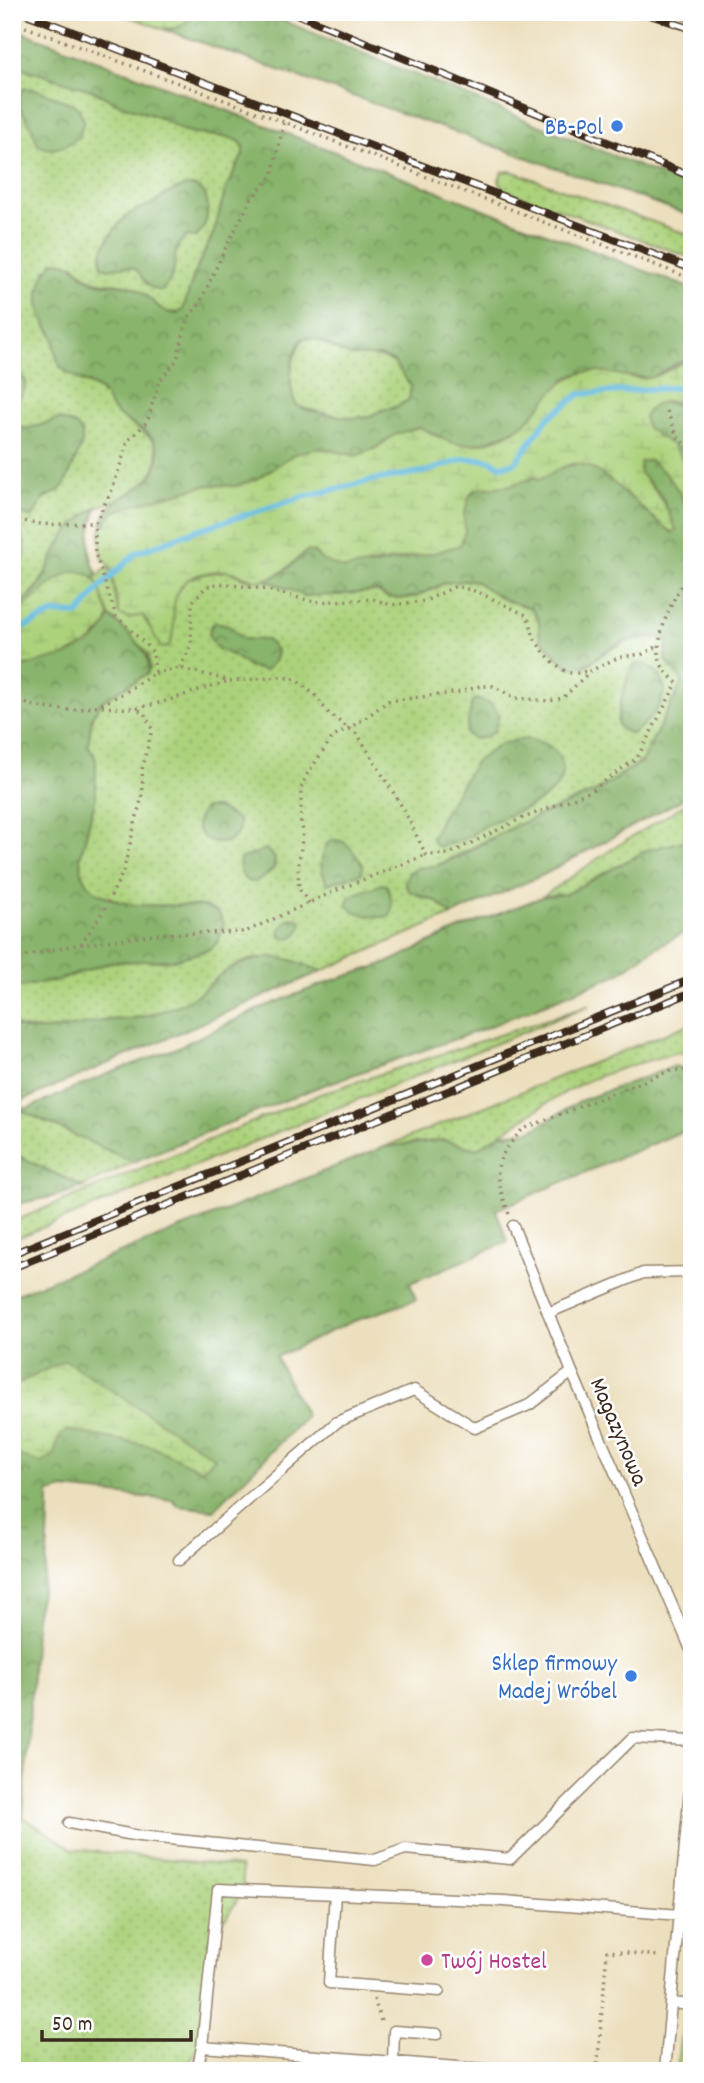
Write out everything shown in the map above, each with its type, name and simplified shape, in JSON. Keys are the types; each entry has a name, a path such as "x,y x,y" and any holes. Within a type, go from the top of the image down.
{"lane":[{"path":"679,12 692,17"},
{"name":"Magazynowa","path":"513,1226 572,1372 692,1652"},
{"path":"548,1313 643,1273 692,1272"},
{"path":"179,1560 337,1422 414,1390 475,1428 529,1405 572,1372"},
{"path":"69,1823 139,1836 375,1860 405,1849 510,1859 633,1738 692,1741"},
{"path":"664,2071 692,1766"},
{"path":"197,2071 202,2047 218,1889 504,1902 680,1915"},
{"path":"335,1894 328,1983 439,1992"},
{"path":"672,2003 692,2005"},
{"path":"393,2063 394,2031 437,2034"},
{"path":"202,2047 510,2071"}],"path":[{"path":"12,22 284,122 692,279"},
{"path":"155,673 153,652 116,616 95,553 95,523 111,490 128,441 147,422 159,381 177,360 187,319 199,305 251,200 272,176 284,122"},
{"path":"667,411 677,436 692,452"},
{"path":"12,516 36,526 66,522 95,523"},
{"path":"12,959 80,944 160,934 245,932 426,855 449,854 516,821 591,791 638,758 677,683 661,664 658,646 661,631 683,581 692,572"},
{"path":"180,668 191,646 192,602 206,587 228,583 315,602 373,598 391,605 425,601 456,586 468,588 526,615 531,621 537,641 550,659 573,674 590,671 619,657 643,654 658,646"},
{"path":"12,701 37,707 80,710 100,706 155,673 180,668 231,681"},
{"path":"309,903 299,889 298,870 303,831 301,789 306,776 331,738 388,701 493,686 516,698 549,701 563,698 590,671"},
{"path":"100,706 114,709 136,708 231,681 280,677 295,679 315,695 330,714 358,735 426,855"},
{"path":"80,944 120,881 144,792 142,770 152,739 152,729 144,713 136,708"},
{"path":"513,1226 496,1180 506,1147 523,1129 669,1071 692,1070"},
{"path":"597,2071 607,1951 661,1956"},
{"path":"371,1986 381,2021 394,2031"}],"green space":[{"path":"117,12 199,12 178,28 163,29"},
{"path":"199,12 262,12 692,188 692,216 163,29 178,28"},
{"path":"12,28 692,289 692,359 677,363 651,378 583,372 566,378 523,426 485,442 455,444 420,427 388,439 376,448 356,456 331,450 295,454 255,480 235,486 208,485 114,512 102,528 105,515 112,505 151,477 158,451 152,438 115,412 100,390 67,373 60,365 51,331 42,317 39,300 41,283 55,261 63,262 73,266 92,281 134,288 171,313 177,314 183,310 195,272 214,232 226,188 243,155 243,145 228,137 182,130 161,118 116,103 94,91 12,65","holes":["302,339 316,339 350,356 380,356 393,361 411,386 409,399 396,408 382,410 368,417 352,418 307,410 296,405 291,388 295,354"]},
{"path":"12,65 94,91 116,103 161,118 182,130 229,137 243,145 243,155 226,188 214,232 195,272 183,310 176,313 163,310 139,290 95,281 74,265 45,324 77,379 100,391 120,416 148,436 157,448 157,456 153,472 144,485 94,509 79,521 59,545 36,589 12,607"},
{"path":"24,88 38,90 77,106 84,120 79,137 59,147 38,145 20,108 20,94"},
{"path":"511,171 692,236 692,258 503,189 499,180 502,172"},
{"path":"195,186 205,194 207,217 196,237 187,236 181,242 175,255 172,276 161,291 152,288 131,267 108,269 102,266 105,244 121,221 173,191"},
{"path":"316,338 341,352 389,360 404,373 412,386 409,399 361,418 332,415 296,405 291,388 293,362 303,339"},
{"path":"692,359 692,409 679,403 659,403 644,417 647,428 673,446 692,472 692,516 663,471 649,460 640,462 640,473 665,506 676,530 673,533 609,479 595,470 571,464 541,479 534,477 511,485 474,490 464,514 465,531 460,545 437,552 344,569 322,560 314,552 307,551 279,574 268,579 257,580 227,571 194,576 179,589 176,597 172,639 168,647 161,648 143,615 128,618 119,614 110,566 102,557 100,534 114,512 208,485 235,486 255,480 295,454 318,448 356,456 376,448 396,434 420,427 454,443 485,442 516,430 559,386 579,374 596,371 648,378"},
{"path":"12,376 21,376 26,381 24,391 12,410"},
{"path":"660,402 686,405 692,409 692,472 673,446 647,428 644,417 649,407"},
{"path":"59,419 77,426 82,434 82,444 66,482 59,491 44,498 32,518 12,511 12,425 30,428"},
{"path":"648,460 669,478 692,516 692,794 543,875 452,915 436,901 409,891 405,883 409,872 451,860 517,825 595,792 642,761 683,682 665,659 668,639 643,637 627,641 585,665 570,668 540,637 539,620 531,608 505,600 473,580 444,583 417,596 401,599 387,597 376,591 305,596 266,580 284,572 307,551 371,566 460,545 467,502 478,489 522,481 574,464 587,466 603,475 657,521 676,530 661,495 640,473 640,462"},
{"path":"97,507 92,524 90,550 98,575 94,578 76,571 12,615 12,607 23,602 38,588 68,531"},
{"path":"12,527 23,537 26,550 22,564 12,575"},
{"path":"110,566 119,614 143,615 148,625 173,623 172,607 176,595 186,580 204,574 228,571 249,580 266,580 291,590 324,595 376,591 387,597 433,590 444,583 473,580 505,600 531,608 539,620 540,637 585,667 624,643 645,638 668,638 665,659 683,681 642,761 595,792 517,825 436,866 418,868 418,896 436,901 452,915 322,971 286,960 259,958 240,963 191,999 153,1014 57,1029 23,1028 12,1025 12,988 59,980 111,962 172,960 210,949 203,906 135,905 120,902 95,892 81,870 80,858 96,796 96,759 88,745 92,717 102,701 150,668 148,654 109,616 94,578"},
{"path":"76,571 89,575 97,582 109,616 106,626 90,643 67,655 12,669 12,615 59,578"},
{"path":"109,616 130,634 147,657 149,665 148,673 102,701 92,717 88,745 96,759 96,796 80,858 81,870 87,883 96,892 120,902 135,905 203,906 218,912 224,923 218,942 210,949 194,954 172,960 111,962 59,980 12,988 12,669 90,643 103,631"},
{"path":"215,622 228,625 243,639 267,640 277,651 275,660 265,671 249,667 218,649 209,636 210,628"},
{"path":"642,663 659,674 665,689 653,715 632,734 619,727 618,715 630,670 634,665"},
{"path":"476,699 491,704 499,715 494,732 477,738 466,734 472,701"},
{"path":"526,739 543,744 557,753 562,765 562,776 557,786 538,802 492,822 461,840 439,847 434,844 432,838 441,818 475,762 501,744"},
{"path":"692,800 692,839 666,846 600,875 584,887 566,894 542,897 609,851"},
{"path":"205,808 217,808 239,820 237,833 231,840 212,842 203,837 198,830 198,820"},
{"path":"692,839 692,928 655,948 618,974 478,1031 318,1087 133,1162 16,1108 29,1108 174,1049 261,1008 387,963 457,930 542,897 566,894 647,850"},
{"path":"331,840 338,840 350,847 363,864 362,873 328,884 322,862 324,850"},
{"path":"266,849 275,858 274,868 259,880 246,880 241,873 240,859"},
{"path":"381,884 387,885 390,893 390,916 367,915 347,905 349,897"},
{"path":"290,918 301,920 301,928 288,939 281,937 280,929"},
{"path":"272,957 291,960 322,971 12,1105 12,1025 45,1030 146,1016 192,998 237,965"},
{"path":"590,1005 12,1240 12,1222 320,1094"},
{"path":"692,1023 692,1055 677,1052 594,1078 555,1098 476,1149 442,1140 384,1147"},
{"path":"675,1066 692,1071 692,1127 496,1210 508,1242 410,1283 416,1300 351,1322 276,1357 306,1416 214,1510 178,1506 173,1500 64,1489 49,1493 45,1568 36,1612 23,1817 12,1821 12,1296 384,1147 443,1140 476,1149 502,1134 532,1130 580,1101"},
{"path":"16,1108 133,1162 83,1187 12,1153 12,1110"},
{"path":"12,1153 83,1187 60,1195 12,1205"},
{"path":"65,1360 215,1458 201,1470 151,1446 66,1430 58,1439 54,1455 41,1463 12,1453 12,1387"},
{"path":"23,1817 73,1849 241,1867 244,1890 209,1943 203,2038 185,2071 12,2071 12,1821"},
{"path":"692,2018 692,2071 677,2071 682,2035 687,2022"}],"waterway":[{"path":"12,633 54,613 79,614 100,587 136,553 197,530 303,497 374,480 428,471 464,459 486,459 501,466 515,463 548,418 580,394 684,387 692,390"}],"railway":[{"path":"21,12 692,269"},
{"path":"292,12 692,177"},
{"path":"641,12 692,29"},
{"path":"12,1254 692,979"},
{"path":"12,1268 692,992"}],"place":[{"name":"BB-Pol","path":"617,126"},
{"name":"Sklep firmowy Madej Wróbel","path":"631,1676"},
{"name":"Twój Hostel","path":"427,1960"}]}
